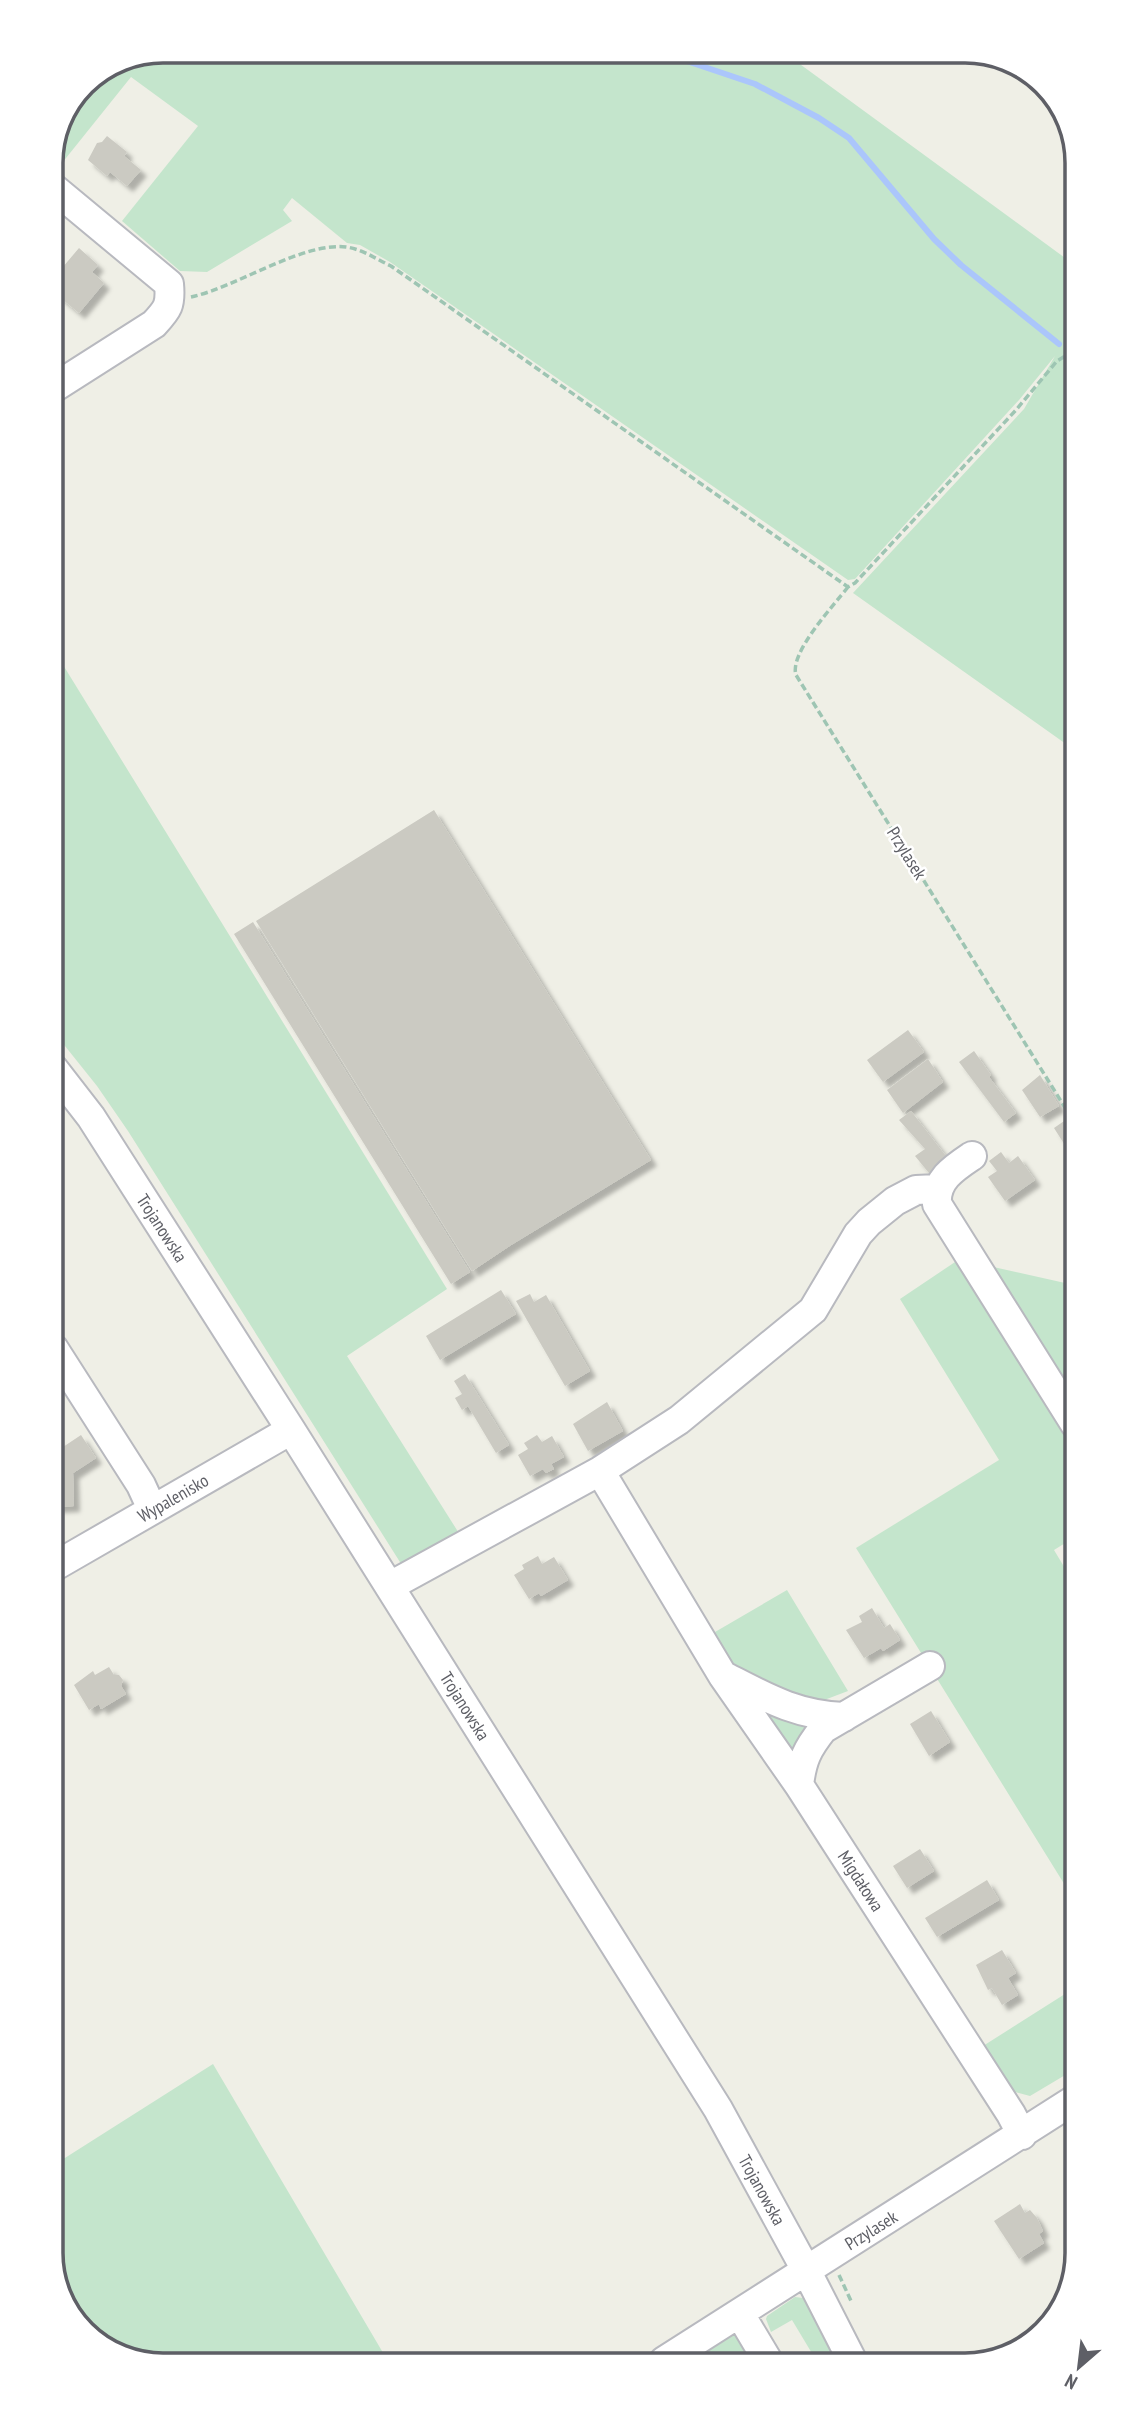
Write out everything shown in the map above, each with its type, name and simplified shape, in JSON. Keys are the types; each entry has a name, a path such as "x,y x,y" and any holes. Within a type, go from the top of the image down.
{"street":[{"path":"63,196 169,284 171,302 154,324 63,382"},
{"name":"Trojanowska","path":"63,1080 91,1118 291,1430 718,2109 848,2353"},
{"path":"972,1156 949,1172 937,1189 937,1203 1065,1408"},
{"path":"390,1586 600,1471 679,1420 813,1310 858,1234 869,1222 895,1201 916,1190 937,1189"},
{"path":"63,1363 141,1485 152,1509"},
{"name":"Wypalenisko","path":"63,1561 291,1430"},
{"name":"Migdałowa","path":"600,1471 723,1676 799,1785 1022,2135"},
{"path":"799,1785 802,1762 823,1729 930,1666"},
{"path":"723,1676 779,1704 813,1715 844,1717"},
{"name":"Przylasek","path":"677,2353 1065,2106"},
{"path":"740,2314 763,2353"}],"path":[{"path":"171,302 200,295 319,248 345,247 361,251 391,266 848,587"},
{"name":"Przylasek","path":"1065,356 1057,361 1016,410 855,583 848,587 801,649 793,667 1065,1108"}],"green space":[{"path":"798,63 1065,258 1065,743 853,593 1024,409 1055,356 1019,400 855,579 848,580 390,262 360,245 347,243 292,198 283,210 292,221 207,272 180,271 122,221 198,126 131,77 63,162 66,137 80,108 92,92 125,71 144,65"},
{"path":"63,665 447,1289 347,1356 462,1538 405,1570 97,1086 63,1044"},
{"path":"964,1256 1065,1418 1065,1543 1054,1550 1065,1568 1065,1885 856,1548 999,1460 900,1299"},
{"path":"980,1264 1065,1283 1065,1397"},
{"path":"787,1590 848,1691 819,1702 740,1677 715,1632"},
{"path":"753,1700 810,1720 802,1733 793,1765"},
{"path":"1065,1994 1065,2075 1030,2096 1011,2091 983,2046"},
{"path":"213,2064 383,2353 157,2353 131,2348 113,2340 88,2319 68,2285 63,2253 63,2159"},
{"path":"795,2297 803,2298 810,2308 816,2306 838,2353 812,2353 792,2320 771,2332 767,2316"},
{"path":"731,2329 746,2353 699,2353"}],"building":[{"path":"107,136 127,152 124,156 141,170 127,186 110,172 107,176 88,160 97,143"},
{"path":"79,248 98,265 92,272 104,283 79,313 63,300 63,267"},
{"path":"434,810 651,1160 472,1271 256,921"},
{"path":"253,922 470,1272 451,1284 234,934"},
{"path":"908,1030 924,1052 883,1082 867,1060"},
{"path":"974,1051 991,1075 989,1077 1016,1113 1004,1122 959,1062"},
{"path":"928,1059 943,1082 903,1113 887,1090"},
{"path":"1040,1075 1059,1106 1040,1117 1022,1090"},
{"path":"911,1111 949,1160 929,1173 915,1156 925,1149 899,1120"},
{"path":"1065,1120 1065,1145 1054,1128"},
{"path":"1001,1152 1009,1163 1018,1156 1035,1180 1005,1201 988,1177 997,1171 989,1161"},
{"path":"501,1290 516,1314 440,1360 426,1336"},
{"path":"530,1294 534,1302 546,1295 590,1371 565,1386 516,1301"},
{"path":"465,1374 509,1445 496,1453 468,1406 462,1410 455,1398 462,1394 454,1381"},
{"path":"607,1402 623,1431 588,1451 573,1424"},
{"path":"81,1435 96,1458 73,1473 74,1506 63,1507 63,1447"},
{"path":"537,1435 542,1442 552,1436 564,1457 551,1464 554,1469 546,1473 543,1469 530,1476 518,1455 528,1449 524,1443"},
{"path":"538,1556 542,1564 554,1557 568,1580 541,1596 539,1593 529,1599 514,1575 524,1569 522,1565"},
{"path":"872,1608 884,1628 890,1624 900,1640 883,1651 881,1648 864,1658 846,1630 862,1622 859,1616"},
{"path":"109,1667 114,1675 119,1675 123,1680 121,1686 126,1694 101,1709 99,1704 89,1710 74,1685 93,1671 95,1675"},
{"path":"931,1711 950,1742 929,1756 910,1724"},
{"path":"920,1849 934,1871 907,1888 893,1866"},
{"path":"987,1880 999,1900 937,1937 925,1918"},
{"path":"1002,1950 1016,1973 1008,1978 1018,1995 1002,2005 992,1988 988,1990 976,1965"},
{"path":"1020,2204 1025,2213 1030,2210 1037,2218 1043,2231 1039,2234 1044,2243 1019,2259 994,2221"}],"waterway":[{"path":"693,63 755,84 819,118 849,138 934,239 961,265 1059,344"}]}
